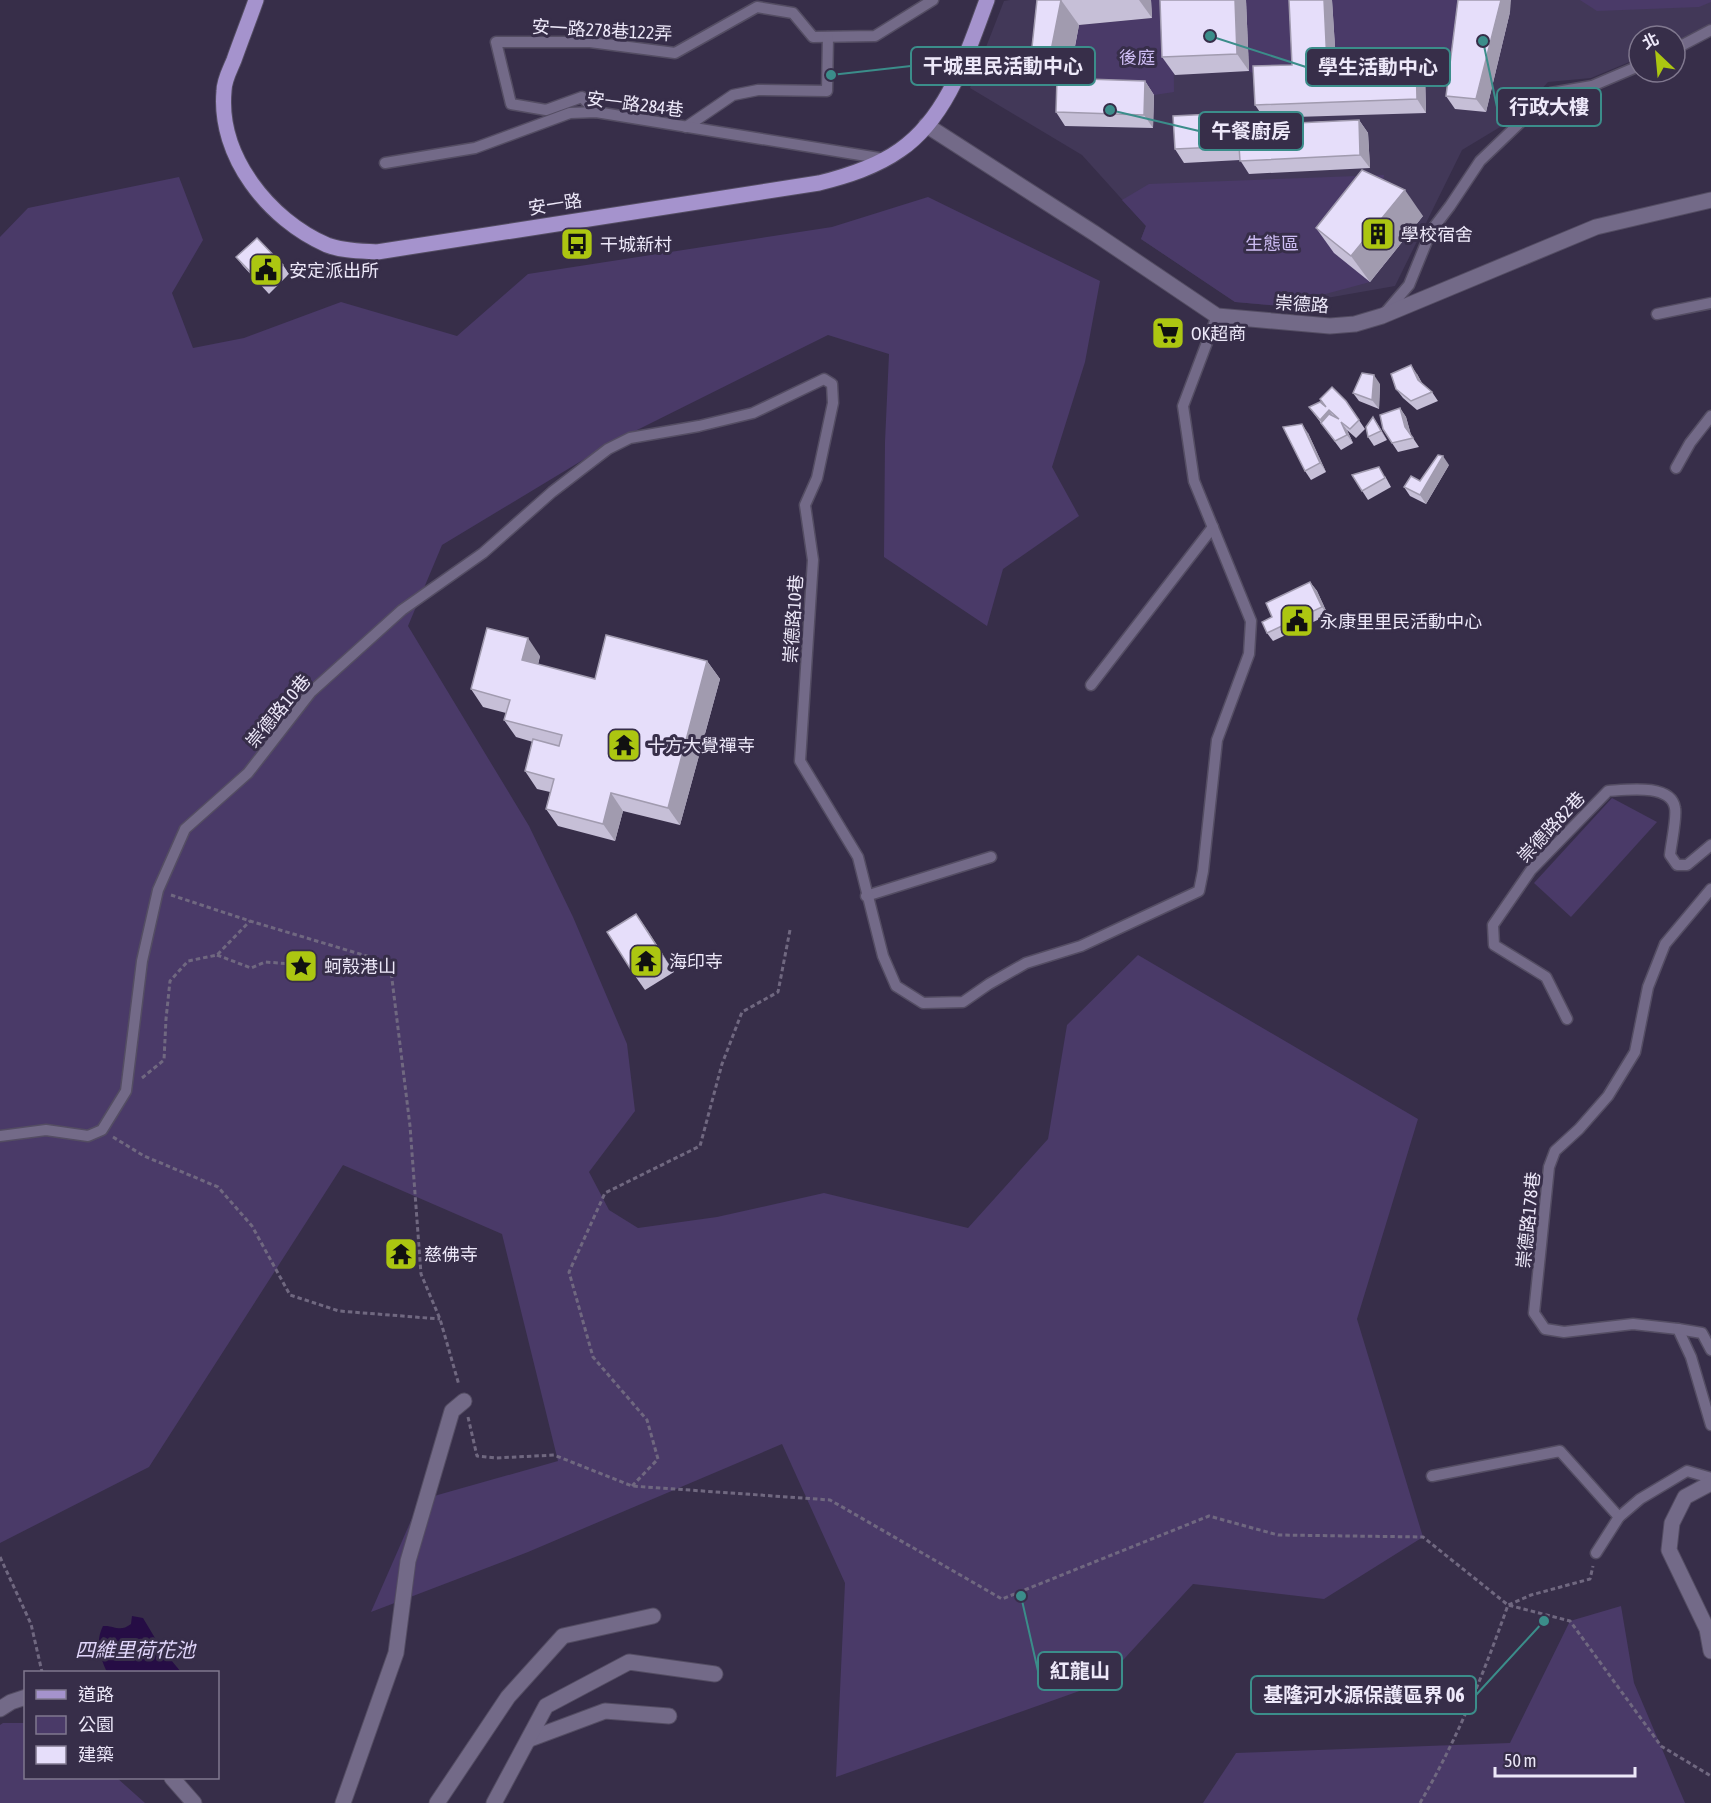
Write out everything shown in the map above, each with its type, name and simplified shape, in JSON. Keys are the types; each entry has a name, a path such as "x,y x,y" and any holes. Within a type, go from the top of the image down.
{"main road":[{"name":"安一路","path":"256,0 224,88 223,111 227,133 245,171 257,191 289,223 329,246 377,252 808,185 844,176 885,159 901,149 926,125 949,93 987,0"}],"street":[{"name":"崇德路","path":"926,125 1095,233 1217,316 1330,326 1355,324 1382,316 1596,227 1711,201"},
{"path":"343,1803 396,1653 408,1561 452,1411 464,1401"},
{"path":"1711,1483 1685,1497 1672,1523 1669,1550 1707,1629 1711,1651"},
{"path":"437,1803 508,1697 564,1636 652,1616"},
{"path":"494,1803 546,1706 629,1662 716,1674"},
{"path":"0,1710 11,1702 24,1698"},
{"path":"530,1739 605,1711 669,1716"},
{"path":"173,1779 194,1803"}],"lane":[{"path":"743,0 746,13"},
{"path":"686,127 733,95 758,90 827,91 828,37 875,36 933,0"},
{"name":"安一路278巷122弄","path":"596,112 582,98 546,110 511,104 496,42 590,42 675,53 757,7 793,13 813,37 828,37"},
{"path":"1687,43 1711,30"},
{"path":"1382,316 1409,285 1431,231 1480,161 1551,93 1592,86 1627,71"},
{"name":"安一路284巷","path":"385,162 475,148 570,113 596,112 885,159"},
{"path":"1657,314 1711,303"},
{"name":"崇德路10巷","path":"126,1091 142,961 158,890 185,829 248,773 311,692 402,610 483,553 552,492 608,449 630,438 699,426 753,413 824,378 832,384 833,403 817,478 805,505 813,560 800,761 858,856 882,956 896,986 923,1002 963,1002 1026,963 1081,946 1198,891 1203,871 1217,740 1249,654 1251,621 1199,498 1194,481 1183,406 1217,316"},
{"path":"1676,468 1690,442 1711,416"},
{"path":"1091,685 1213,527"},
{"name":"崇德路82巷","path":"1568,1019 1546,977 1494,945 1493,925 1531,870 1608,791 1657,790 1671,800 1675,808 1670,855 1677,865 1687,865 1711,845"},
{"path":"866,896 991,857"},
{"name":"崇德路178巷","path":"1711,889 1665,944 1648,987 1635,1053 1608,1096 1579,1129 1555,1151 1549,1167 1534,1313 1545,1329 1564,1332 1633,1324 1702,1333 1711,1350"},
{"path":"0,1136 46,1130 88,1136 102,1130 126,1091"},
{"path":"1678,1329 1691,1357 1711,1425"},
{"path":"1432,1476 1560,1451 1619,1517"},
{"path":"1596,1553 1619,1517 1640,1499 1688,1471 1711,1478"}],"path":[{"path":"158,890 250,921 390,963 410,1126 421,1274 440,1319 477,1456 496,1458 554,1455 632,1486 830,1500 1002,1599 1209,1516 1278,1535 1423,1537 1508,1605 1570,1621 1661,1746 1711,1776"},
{"path":"217,955 250,921"},
{"path":"632,1486 658,1458 647,1420 593,1357 569,1272 605,1193 700,1146 722,1064 742,1012 778,992 790,930"},
{"path":"126,1091 164,1060 170,981 188,961 217,955 251,968 265,962 307,965"},
{"path":"102,1130 144,1156 218,1187 252,1226 290,1295 339,1311 440,1319"},
{"path":"1420,1803 1440,1770 1470,1705 1508,1605 1531,1595 1590,1579 1596,1553"},
{"path":"0,1557 31,1624 42,1671"}],"shaded area":[{"path":"1711,0 1711,34 1687,41 1687,24 1627,24 1627,63 1591,78 1548,82 1515,118 1462,150 1395,286 1281,306 1235,302 1141,239 1146,226 1082,155 970,88 1004,1"}],"green space":[{"name":"後庭","path":"1151,0 1173,0 1174,92 1154,95 1066,92 1079,25 1152,18"},
{"path":"1246,0 1297,0 1302,78 1263,79 1249,71"},
{"path":"1332,0 1469,0 1460,71 1337,77"},
{"path":"1580,0 1711,0 1711,2 1699,7 1597,11"},
{"name":"生態區","path":"1384,175 1370,282 1281,306 1235,302 1141,239 1146,226 1122,200 1149,184"},
{"path":"179,177 203,240 172,293 193,348 244,338 341,302 457,336 528,274 832,227 928,197 1100,281 1085,362 1052,467 1079,516 1003,569 987,626 884,557 885,442 889,354 828,335 611,443 442,545 408,626 529,826 573,917 627,1044 635,1111 589,1172 609,1210 638,1228 717,1217 824,1193 968,1228 1048,1139 1067,1025 1138,955 1418,1119 1357,1319 1423,1537 1324,1599 1193,1584 1102,1683 836,1777 845,1583 782,1444 528,1552 371,1612 420,1500 558,1461 502,1234 343,1165 149,1467 0,1543 0,237 28,208"},
{"path":"1612,798 1657,822 1571,917 1534,883"},
{"path":"1621,1606 1634,1683 1685,1803 1203,1803 1236,1753 1510,1743 1570,1621"},
{"path":"24,1723 24,1779 118,1779 145,1803 0,1803 0,1725"}],"water":[{"name":"四維里荷花池","path":"132,1616 143,1618 161,1648 180,1671 107,1671 100,1654 99,1643 103,1626 123,1628 131,1624"}],"building":[{"path":"1037,0 1061,0 1048,66 1032,47"},
{"path":"1160,0 1235,0 1237,54 1162,57"},
{"path":"1289,0 1324,0 1327,63 1416,61 1417,99 1255,105 1253,66 1292,65"},
{"path":"1458,0 1501,0 1476,99 1446,96"},
{"path":"1057,78 1145,81 1144,115 1056,112"},
{"path":"1254,112 1254,125 1359,120 1360,155 1240,161 1239,146 1175,149 1173,116"},
{"path":"1362,170 1405,190 1351,256 1316,228"},
{"name":"安定派出所","path":"257,238 283,265 263,285 236,257"},
{"path":"1411,365 1418,380 1432,392 1411,401 1396,389 1391,374"},
{"path":"1362,373 1374,375 1372,400 1353,393"},
{"path":"1332,387 1346,401 1359,420 1350,429 1341,422 1347,435 1335,441 1321,423 1329,414 1339,419 1329,410 1320,420 1309,407 1320,402 1326,407 1320,399"},
{"path":"1400,408 1405,427 1413,438 1392,443 1383,429 1380,415"},
{"path":"1373,417 1381,431 1368,437 1366,427"},
{"path":"1302,424 1320,463 1305,471 1283,427"},
{"path":"1438,455 1443,456 1420,495 1404,487 1411,476 1420,481"},
{"path":"1379,467 1385,478 1362,491 1352,475"},
{"path":"1310,582 1322,607 1267,633 1262,622 1272,617 1266,603"},
{"name":"十方大覺禪寺","path":"487,628 528,638 522,660 595,679 606,635 707,661 668,808 611,793 603,824 546,809 554,779 525,771 533,739 559,746 562,735 504,720 510,700 471,689"},
{"path":"636,914 662,954 633,973 607,932"}],"place":[{"name":"學生活動中心","path":"1210,36"},
{"name":"行政大樓","path":"1483,41"},
{"name":"干城里民活動中心","path":"831,75"},
{"name":"午餐廚房","path":"1110,110"},
{"name":"學校宿舍","path":"1378,234"},
{"name":"干城新村","path":"577,244"},
{"name":"安定派出所","path":"266,270"},
{"name":"OK超商","path":"1168,333"},
{"name":"永康里里民活動中心","path":"1297,621"},
{"name":"十方大覺禪寺","path":"624,745"},
{"name":"海印寺","path":"646,961"},
{"name":"蚵殼港山","path":"301,966"},
{"name":"慈佛寺","path":"401,1254"},
{"name":"紅龍山","path":"1021,1596"},
{"name":"基隆河水源保護區界 06","path":"1544,1621"}]}
